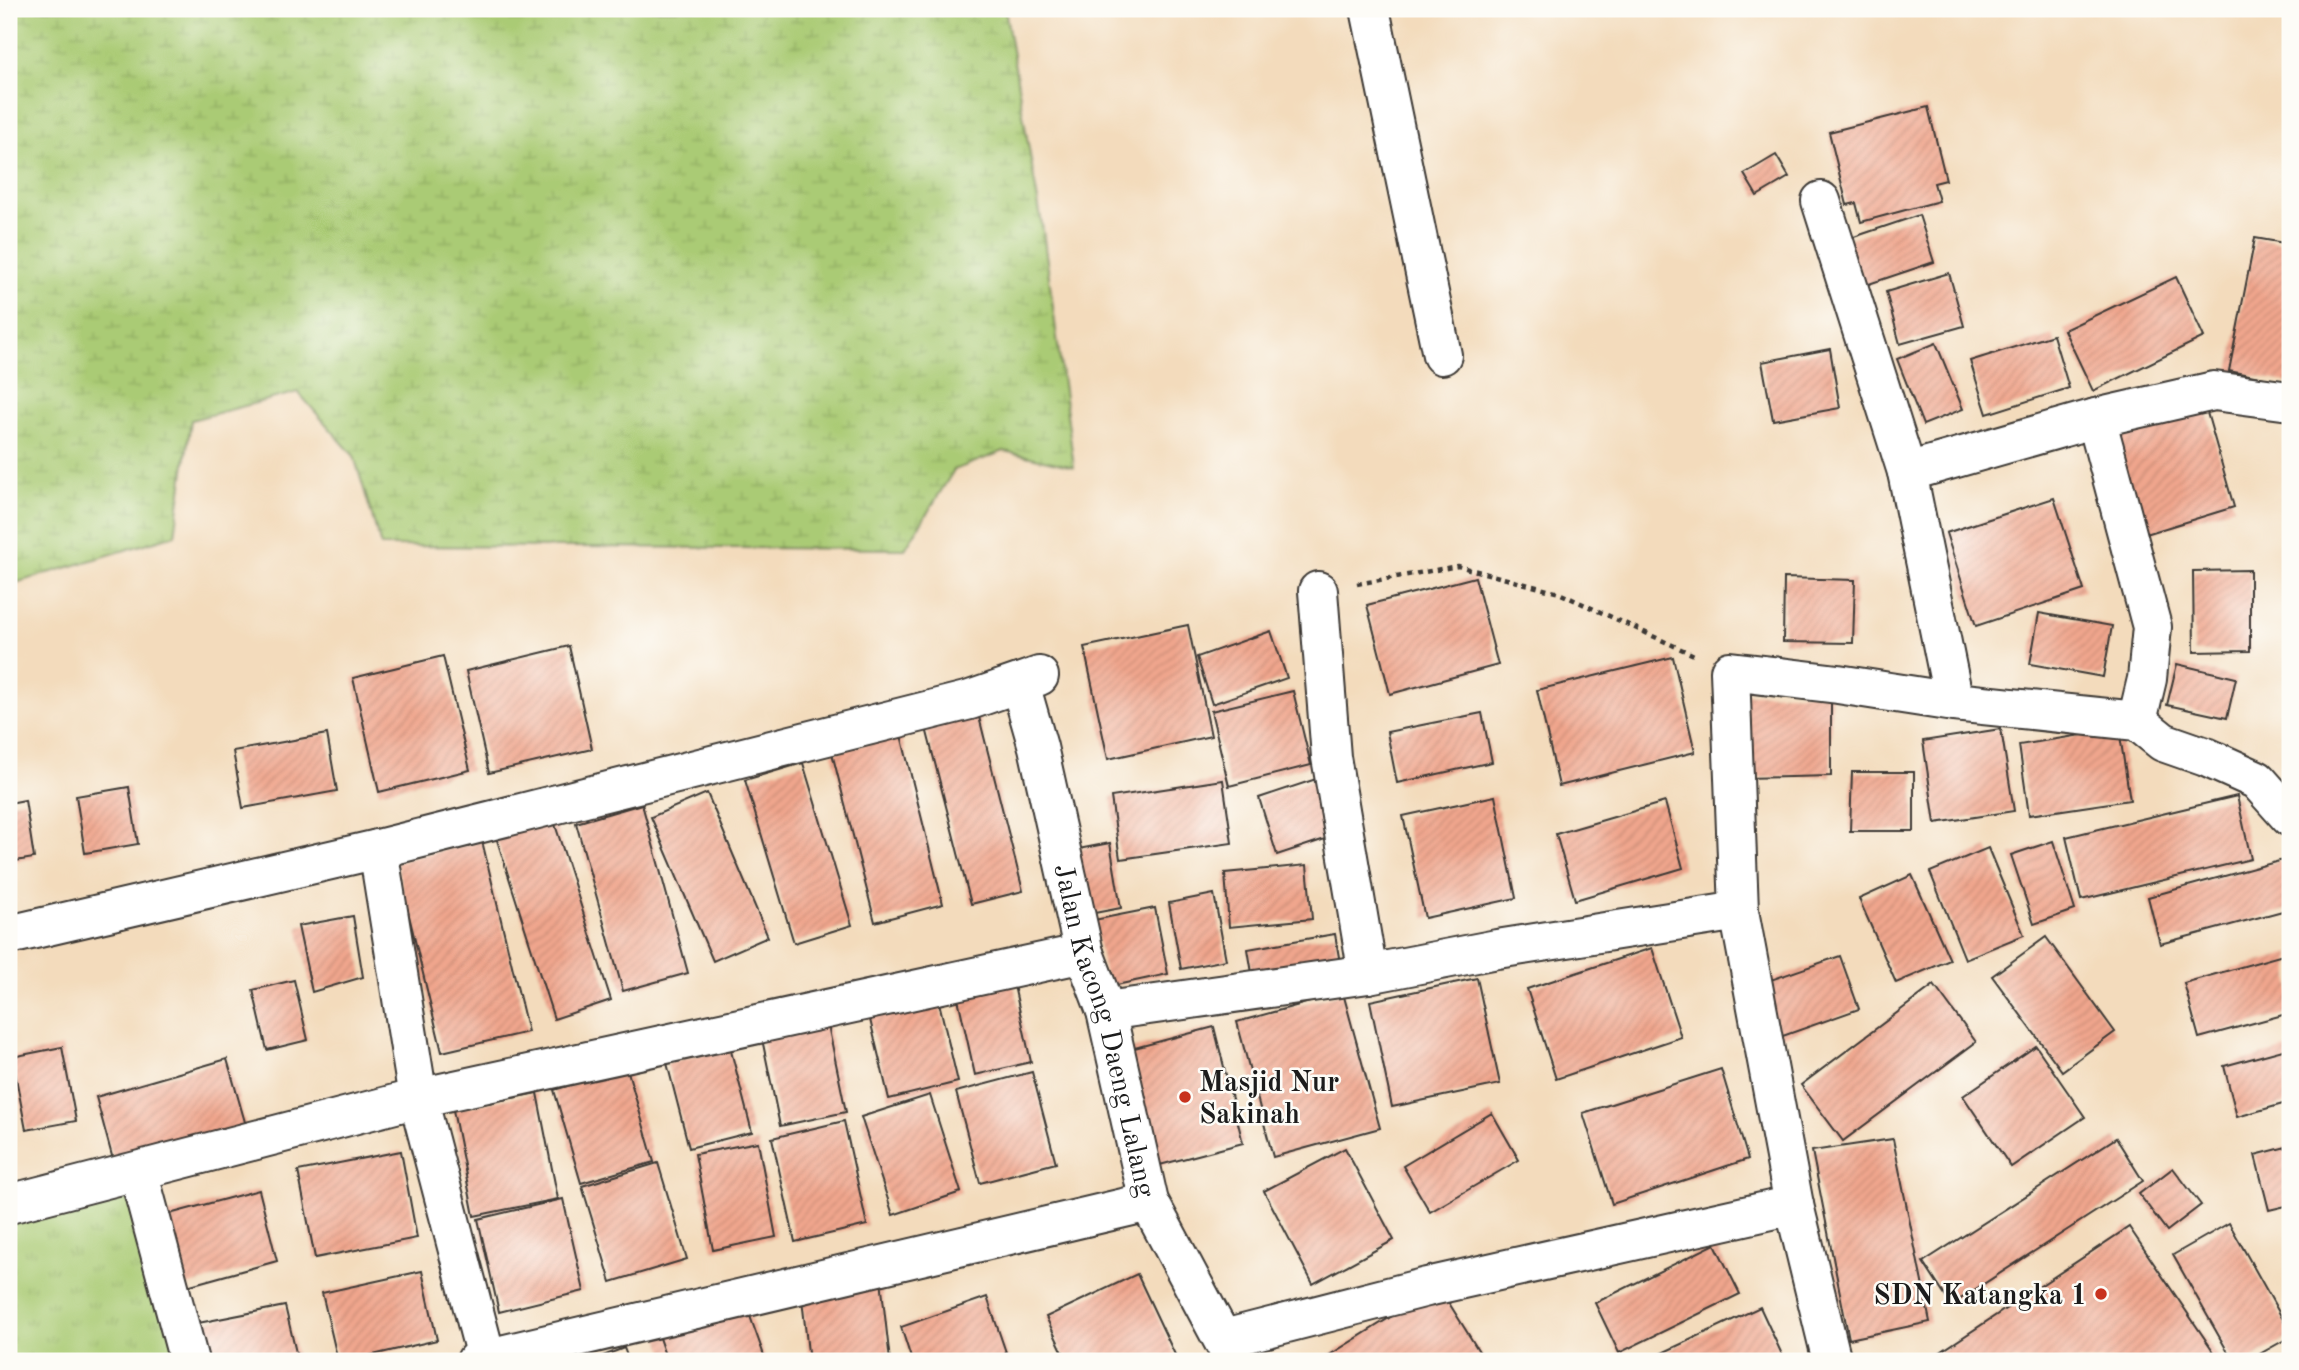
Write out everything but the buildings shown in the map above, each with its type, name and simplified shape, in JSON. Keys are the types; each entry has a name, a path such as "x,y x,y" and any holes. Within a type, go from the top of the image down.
{"street":[{"path":"1370,9 1442,355"},
{"path":"1821,201 1907,472 1954,702"},
{"path":"1907,472 2096,418 2214,391 2290,401"},
{"path":"2096,418 2152,627 2147,679 2137,721"},
{"path":"1318,591 1331,757 1368,974"},
{"path":"1832,1361 1794,1205 1739,911 1730,671 1954,702 2137,721 2163,743 2206,757 2257,780 2290,817"},
{"name":"Jalan Kacong Daeng Lalang","path":"378,849 957,703 1029,680 1038,747 1084,953 1106,1011 1149,1202 1229,1350"},
{"path":"9,935 378,849 418,1098 483,1361 1149,1202"},
{"path":"1106,1011 1368,974 1497,949 1739,911"},
{"path":"9,1204 418,1098 1084,953"},
{"path":"138,1171 189,1361"},
{"path":"1229,1350 1427,1287 1794,1205"}],"path":[{"path":"1318,591 1458,566 1559,593 1730,671"}],"green space":[{"path":"9,9 1005,9 1043,231 1074,467 1004,451 954,470 905,549 381,546 354,456 298,392 191,420 175,535 9,585"},
{"path":"132,1198 179,1361 9,1361 9,1220"}],"place":[{"name":"Masjid Nur Sakinah","path":"1185,1097"},
{"name":"SDN Katangka 1","path":"2101,1294"}]}
